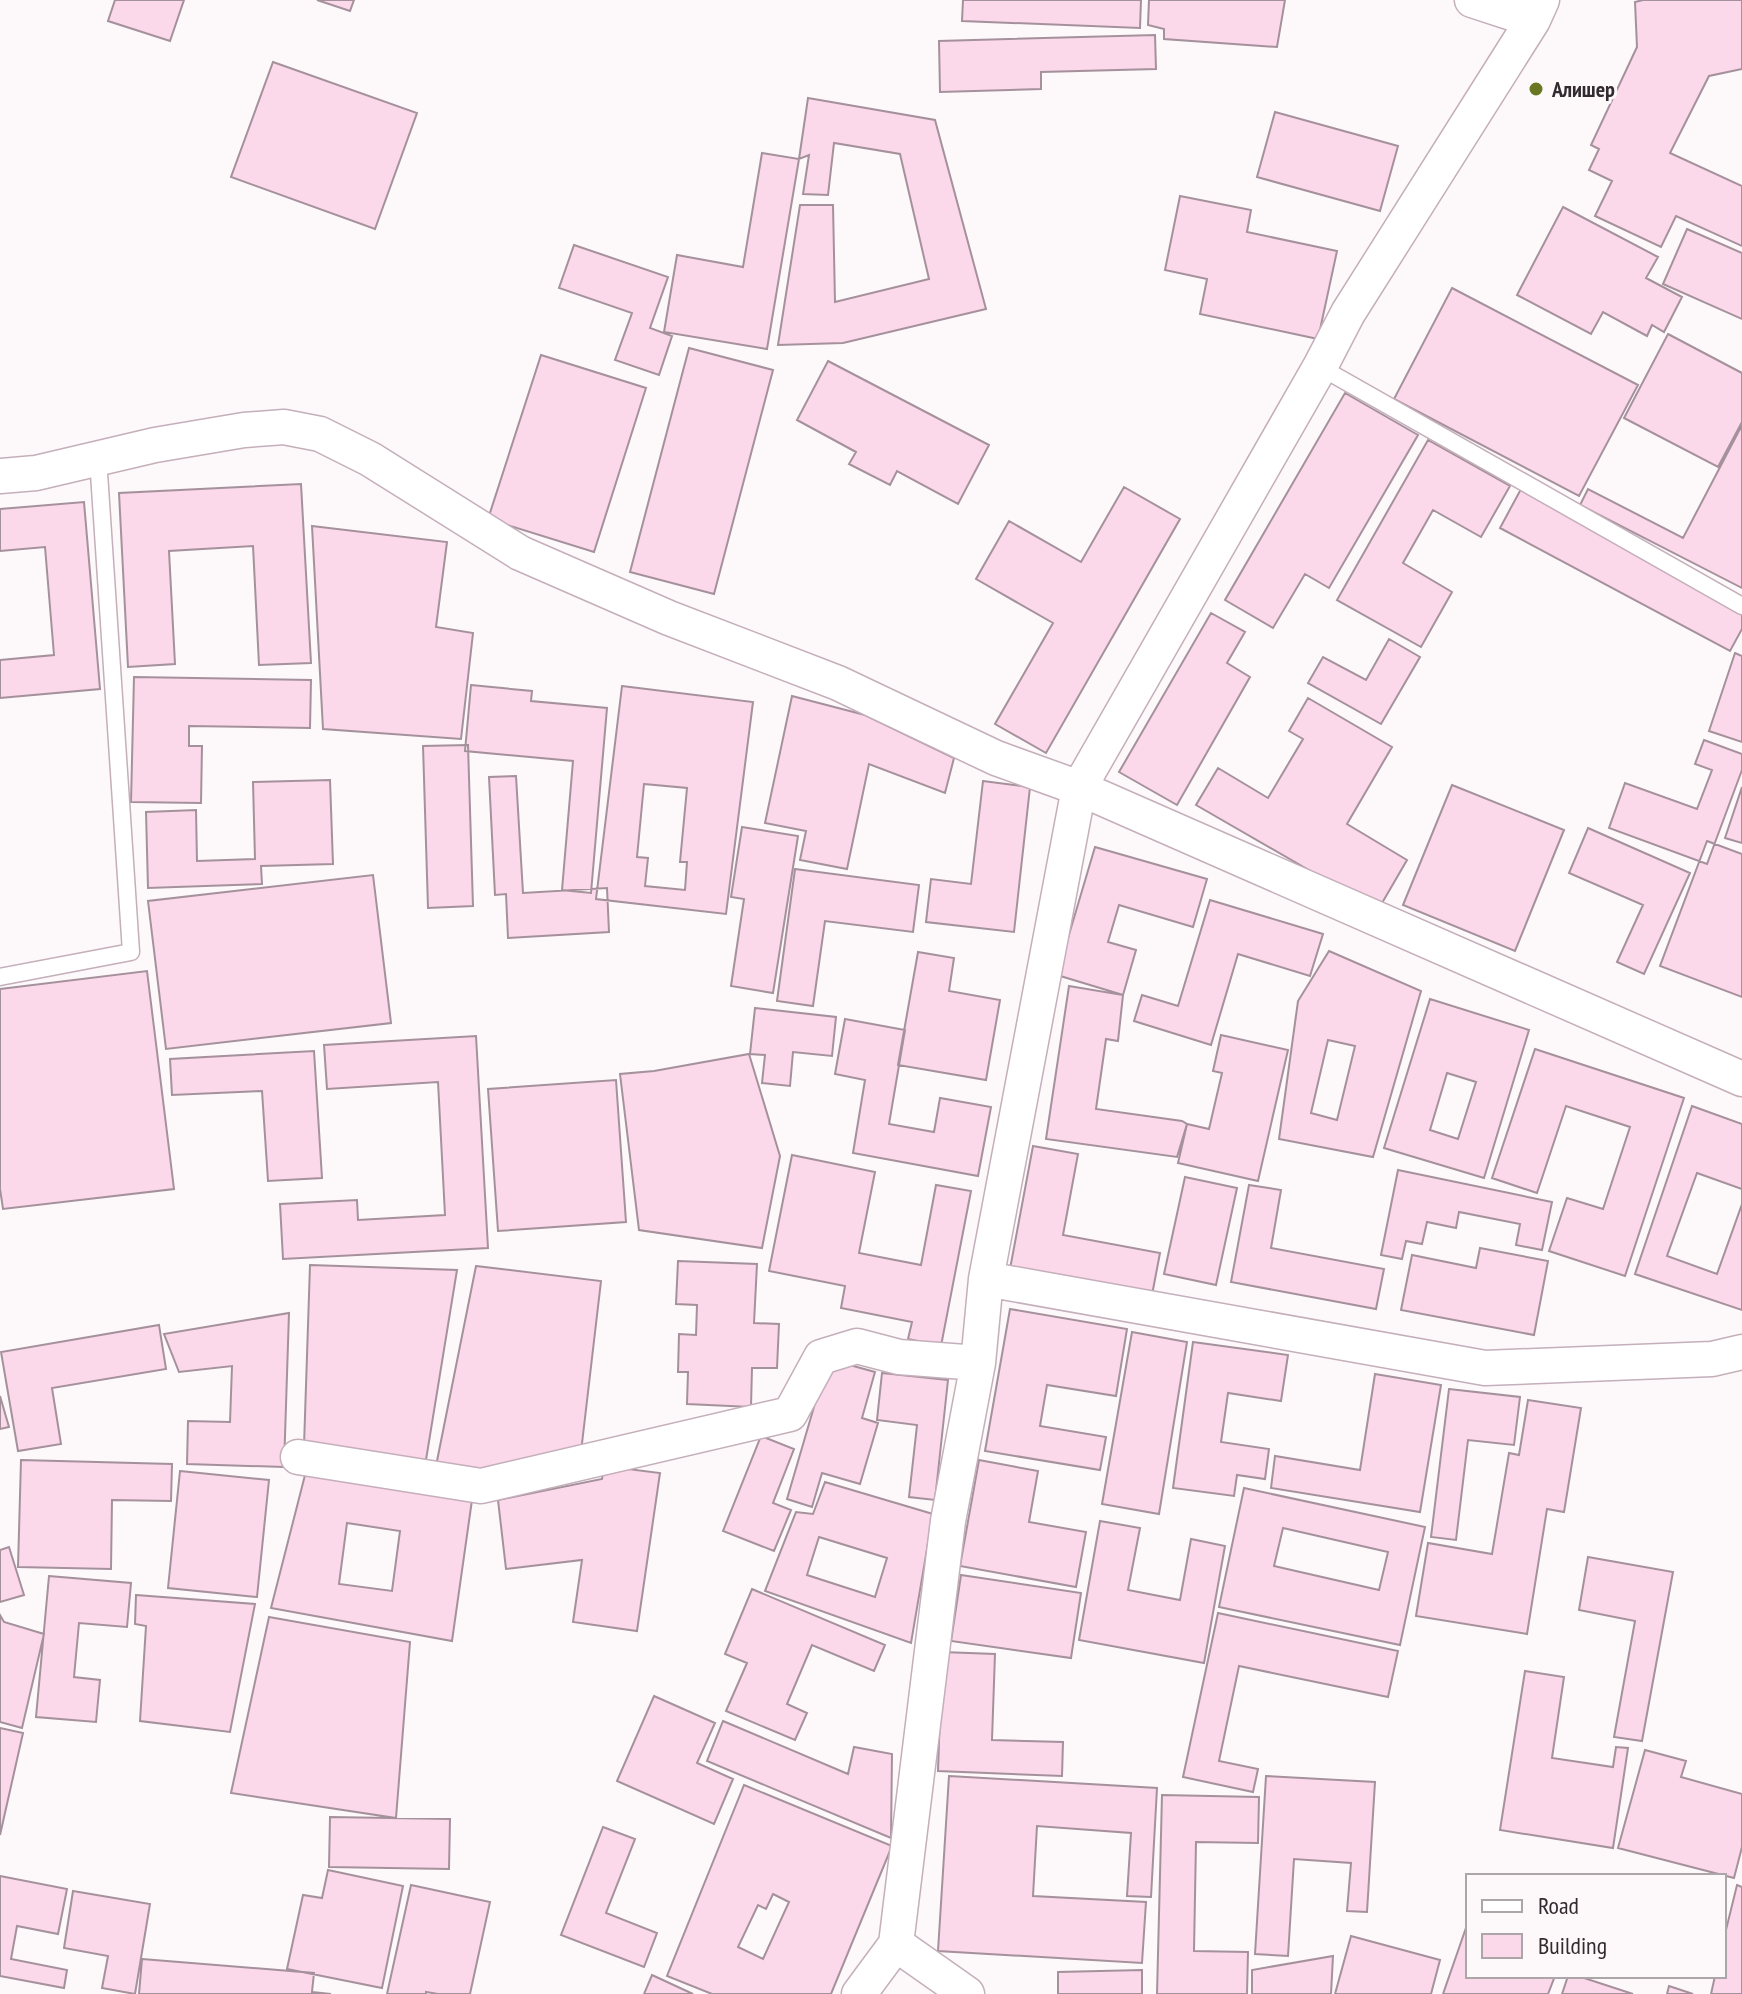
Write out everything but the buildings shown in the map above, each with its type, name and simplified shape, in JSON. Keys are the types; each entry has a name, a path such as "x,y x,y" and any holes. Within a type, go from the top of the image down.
{"street":[{"path":"859,1994 896,1944 948,1521 978,1363 986,1279 1079,788 1348,313 1538,10 1472,0"},
{"path":"0,476 36,473 155,445 244,430 284,427 320,434 370,459 520,553 669,618 838,683 996,758 1079,788 1742,1079"},
{"path":"986,1279 1485,1368 1712,1359 1742,1352"},
{"path":"298,1457 481,1486 790,1414 821,1357 857,1346 899,1357 978,1363"},
{"path":"896,1944 967,1994"}],"lane":[{"path":"1320,367 1742,606"},
{"path":"0,977 131,952 98,458"}],"place":[{"name":"Алишер","path":"1536,89"}]}
